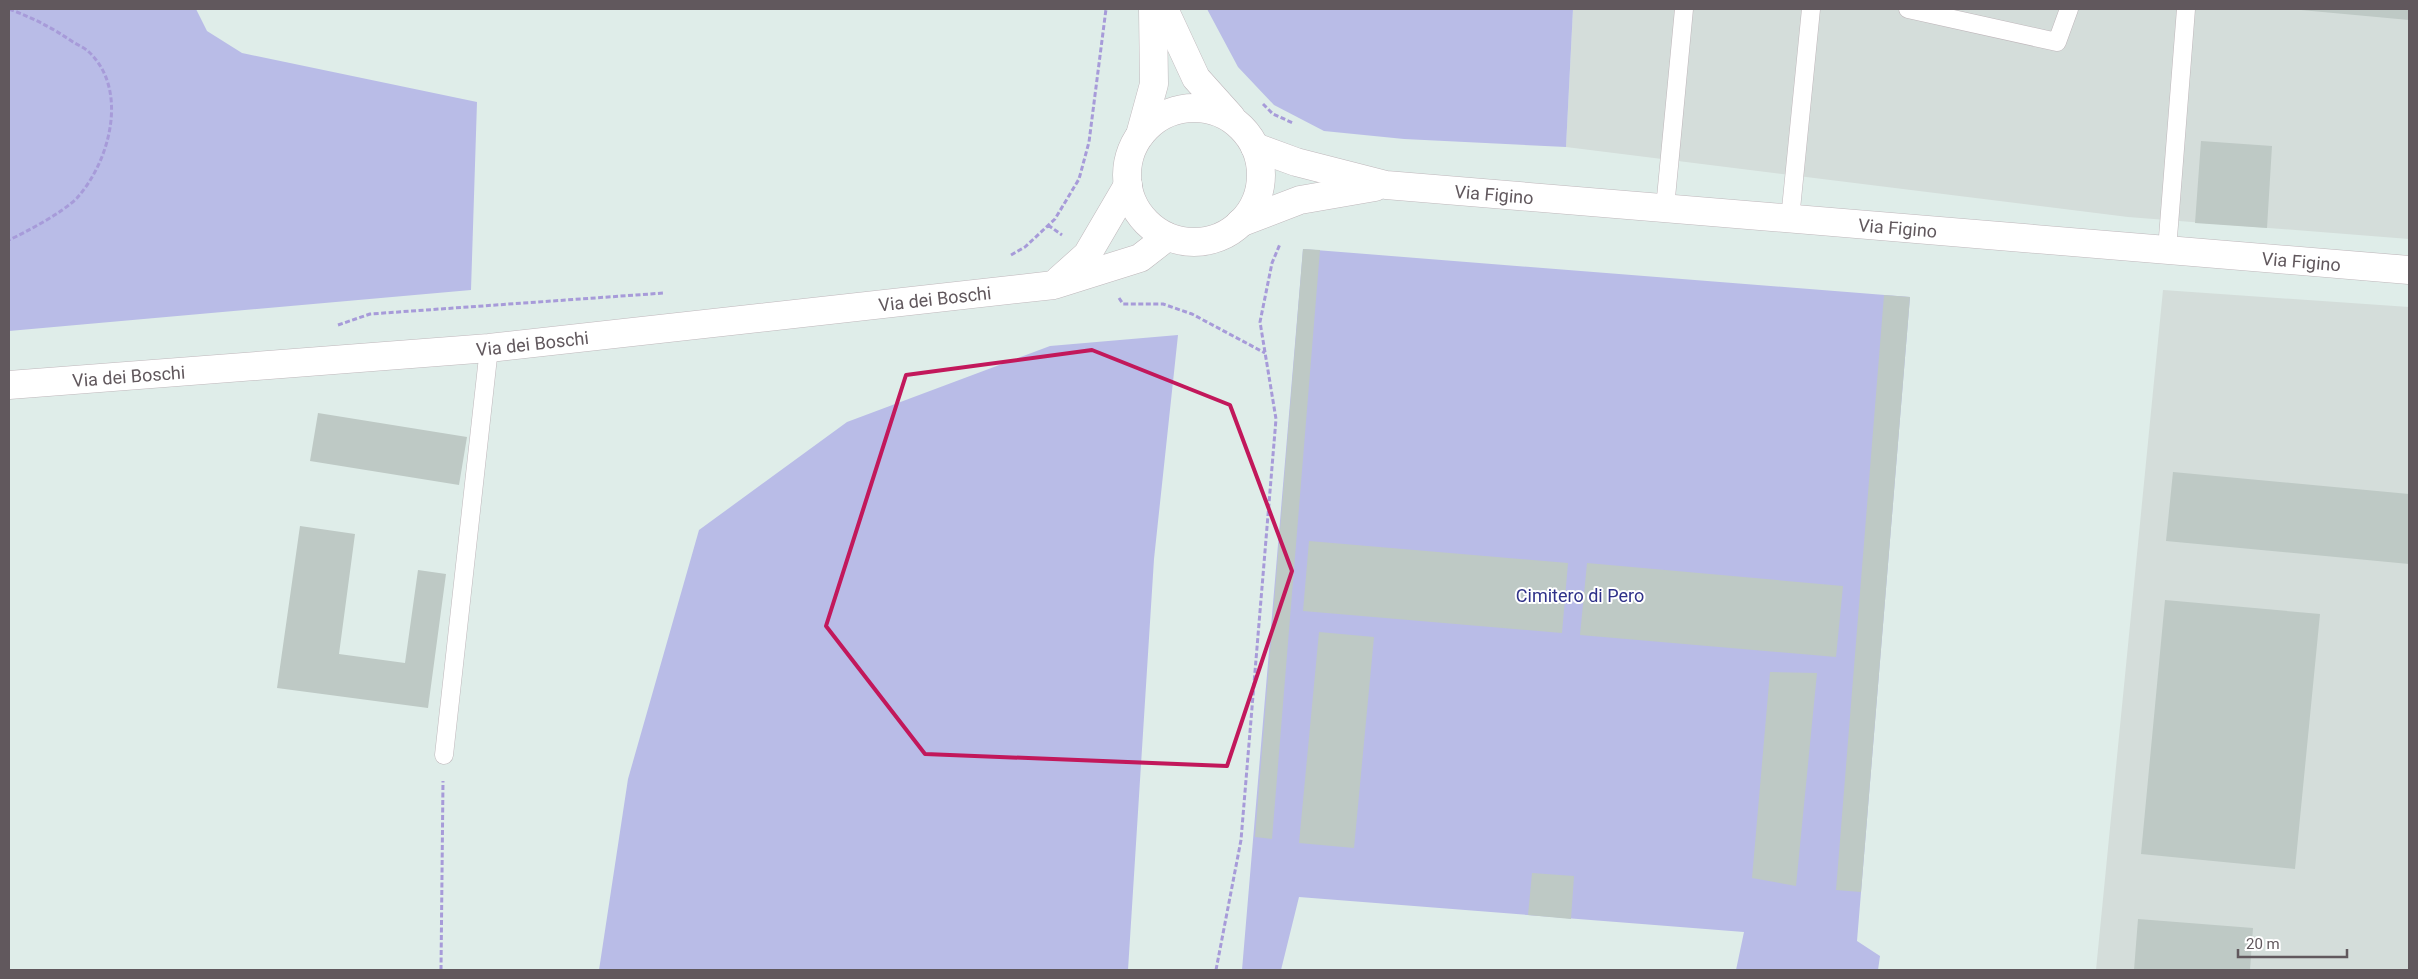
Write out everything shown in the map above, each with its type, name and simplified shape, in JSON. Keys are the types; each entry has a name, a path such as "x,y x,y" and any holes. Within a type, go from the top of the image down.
{"street":[{"path":"1153,9 1154,84 1140,134 1131,150 1127,167 1128,185 1134,205 1155,230 1167,237 1191,242 1206,241 1224,235 1240,224 1255,203 1260,188 1261,167 1255,147 1246,132 1196,78 1164,9"},
{"path":"1140,134 1158,118 1172,111 1188,108 1211,109 1233,120"},
{"name":"Via Figino","path":"1255,147 1296,162 1386,185 2409,270"},
{"name":"Via dei Boschi","path":"1095,263 1128,185"},
{"name":"Via Figino","path":"1240,224 1300,200 1386,185"},
{"name":"Via dei Boschi","path":"9,385 489,348 1054,284 1095,263 1140,258 1167,237"}],"lane":[{"path":"1665,208 1684,9"},
{"path":"1790,219 1811,9"},
{"path":"1908,9 2057,42 2069,9"},
{"path":"2167,250 2186,9"},
{"path":"444,755 489,348"}],"path":[{"path":"9,9 39,20 90,52 109,82 113,116 99,165 76,198 32,230 9,240"},
{"path":"1010,256 1025,247 1055,219 1079,179 1089,142 1106,9"},
{"path":"1260,102 1273,114 1297,125"},
{"path":"1048,225 1095,263 1123,304 1163,304 1192,314 1265,353"},
{"path":"1216,970 1241,840 1276,418 1260,322 1272,263 1281,241"},
{"path":"335,325 370,314 668,292"},
{"path":"441,970 444,755"}],"highlighted area":[{"path":"1092,350 1230,405 1292,571 1227,766 925,754 826,626 906,375"}],"shaded area":[{"path":"1573,9 2409,9 2409,239 2128,217 1566,147"},
{"path":"2163,290 2409,307 2409,970 2096,970"}],"green space":[{"path":"9,9 196,9 207,31 242,53 477,102 471,290 9,331"},
{"path":"1207,9 1573,9 1566,147 1404,139 1324,131 1274,105 1238,67"},
{"name":"Cimitero di Pero","path":"1303,249 1910,297 1857,941 1880,956 1878,970 1736,970 1744,932 1299,897 1281,970 1242,970"},
{"path":"1178,335 1154,559 1128,970 599,970 628,779 699,530 847,422 1050,346"}],"building":[{"path":"2409,9 2409,20 2301,10"},
{"path":"2201,141 2272,146 2267,228 2195,223"},
{"path":"1303,249 1320,250 1272,839 1255,837"},
{"path":"1884,295 1910,297 1861,892 1836,890"},
{"path":"318,413 467,437 459,485 310,461"},
{"path":"2173,472 2409,494 2409,564 2166,541"},
{"path":"300,526 355,534 339,654 405,663 418,570 446,574 428,708 277,688"},
{"path":"1309,541 1568,563 1562,633 1303,611"},
{"path":"1587,563 1843,586 1836,657 1580,635"},
{"path":"2165,600 2320,614 2295,869 2141,854"},
{"path":"1319,632 1374,637 1354,848 1299,843"},
{"path":"1770,672 1817,673 1796,886 1752,878"},
{"path":"1532,873 1574,876 1571,919 1528,915"},
{"path":"2138,919 2253,928 2250,970 2134,970"}]}
